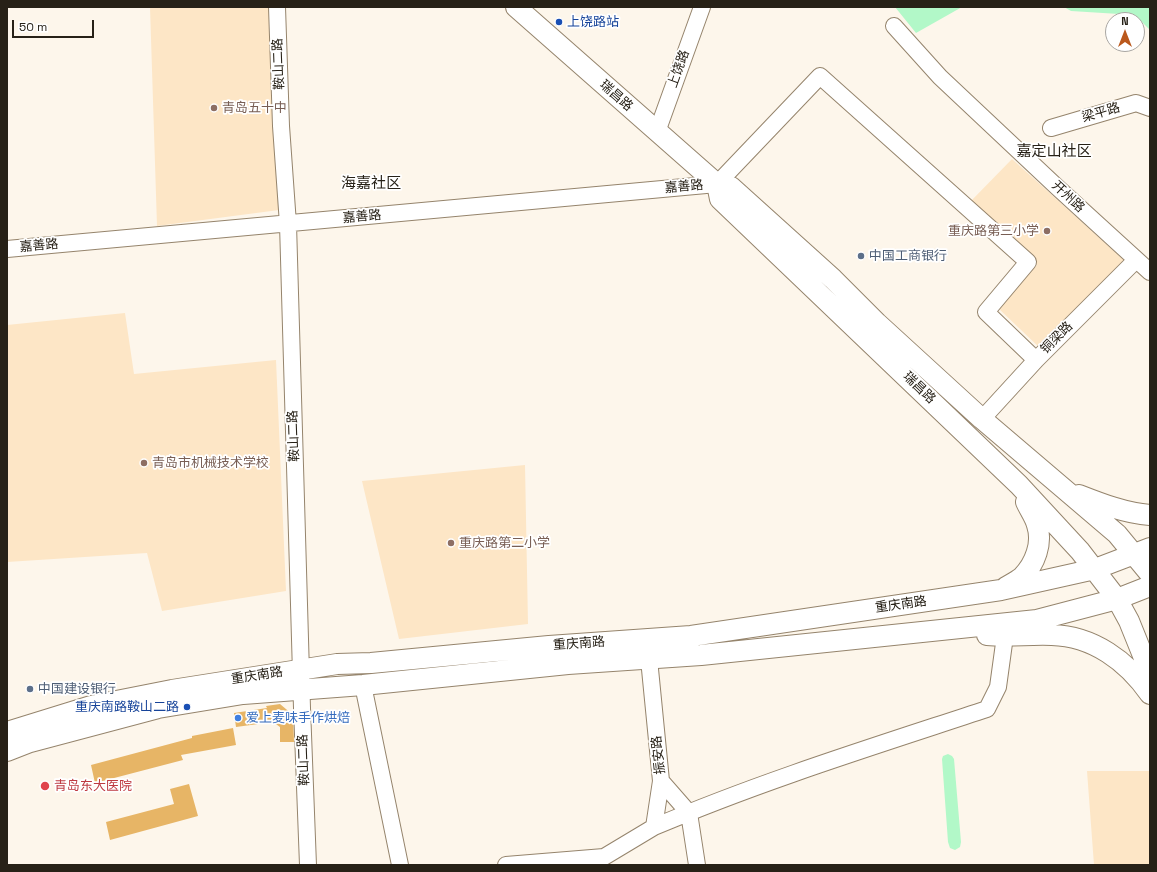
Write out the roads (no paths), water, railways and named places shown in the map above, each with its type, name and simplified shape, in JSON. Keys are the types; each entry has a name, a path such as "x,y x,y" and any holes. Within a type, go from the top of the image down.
{"main road":[{"name":"瑞昌路","path":"516,7 717,184 731,187 982,419 1117,534 1142,551 1150,574"},
{"name":"瑞昌路","path":"717,184 720,199 1019,485 1080,551 1117,599 1129,621 1150,672"},
{"path":"1001,590 1021,578 1031,566 1036,556 1039,543 1037,524 1019,485"},
{"path":"1069,492 1112,508 1150,515"},
{"name":"重庆南路","path":"7,732 91,706 172,690 301,669 337,664 371,663 530,647 691,636 1001,590 1095,569 1142,551"},
{"name":"重庆南路","path":"7,751 30,742 158,708 243,694 363,685 568,664 701,655 1037,620 1117,599 1150,586"},
{"path":"942,630 1005,636 1052,634 1071,637 1094,644 1124,664 1138,677 1150,694"}],"street":[{"name":"鞍山二路","path":"277,7 281,126 288,224 308,865"},
{"name":"上饶路","path":"657,132 702,7"},
{"name":"开州路","path":"894,26 940,77 1150,272"},
{"path":"717,184 820,76 1028,262 986,312 1036,360"},
{"name":"梁平路","path":"1051,128 1136,103 1150,108"},
{"name":"嘉善路","path":"7,249 717,184"},
{"name":"铜梁路","path":"982,419 1036,360 1136,260"},
{"path":"506,865 604,856 654,827 688,813 814,766 987,709 998,687 1005,636"},
{"name":"振安路","path":"649,659 661,781 688,813"},
{"path":"363,685 400,865"},
{"path":"654,827 661,781"},
{"path":"688,813 697,865"}],"place":[{"name":"上饶路站","path":"559,22"},
{"name":"青岛五十中","path":"214,108"},
{"name":"重庆路第三小学","path":"1047,231"},
{"name":"中国工商银行","path":"861,256"},
{"name":"青岛市机械技术学校","path":"144,463"},
{"name":"重庆路第二小学","path":"451,543"},
{"name":"中国建设银行","path":"30,689"},
{"name":"重庆南路鞍山二路","path":"187,707"},
{"name":"爱上麦味手作烘焙","path":"238,718"},
{"name":"青岛东大医院","path":"45,786"}],"district":[{"name":"嘉定山社区","path":"1054,152"},
{"name":"海嘉社区","path":"371,184"}]}
